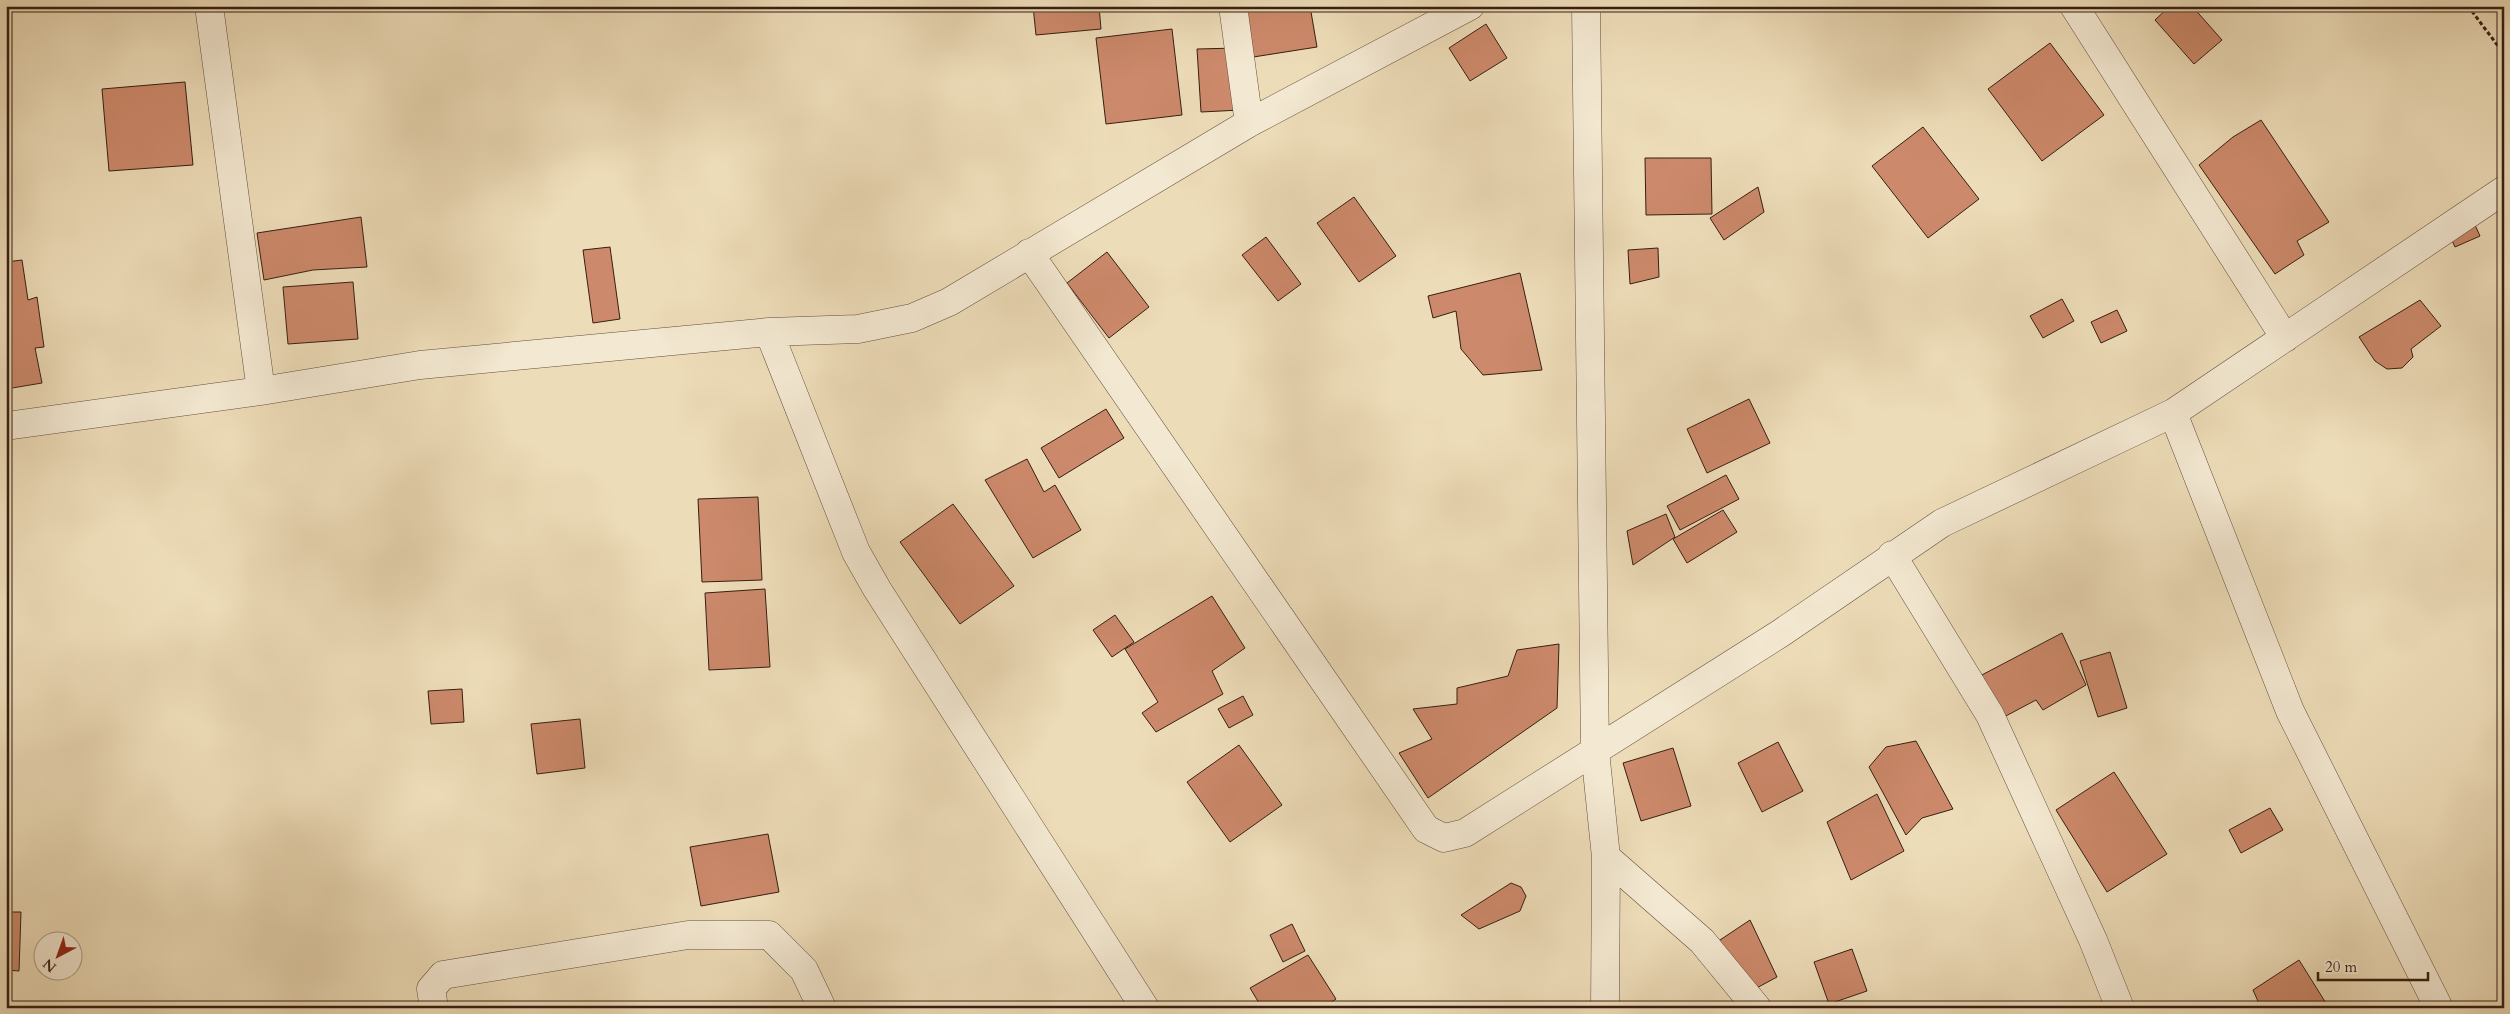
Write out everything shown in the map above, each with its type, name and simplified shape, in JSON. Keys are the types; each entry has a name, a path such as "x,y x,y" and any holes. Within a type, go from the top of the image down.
{"street":[{"path":"209,6 261,391"},
{"path":"1233,6 1249,123"},
{"path":"6,426 261,391 420,365 769,332 858,329 912,318 949,302 1249,123 1470,6"},
{"path":"1586,6 1595,752 1606,857 1605,1008"},
{"path":"2074,6 2285,338"},
{"path":"1029,253 1426,829 1444,838 1465,833 1595,752 1781,633 1892,555 1942,524 2173,413 2504,190"},
{"path":"769,332 856,552 1144,1008"},
{"path":"2173,413 2290,711 2439,1008"},
{"path":"1892,555 1990,715 2093,940 2120,1008"},
{"path":"1606,857 1702,941 1757,1008"},
{"path":"434,1008 430,989 442,975 688,935 769,935 804,970 822,1008"}],"path":[{"path":"2468,6 2504,54"}],"building":[{"path":"1033,6 1099,6 1101,29 1036,35"},
{"path":"1254,6 1310,6 1317,47 1247,58 1239,9"},
{"path":"2170,6 2192,6 2222,40 2194,64 2155,20"},
{"path":"1486,24 1507,58 1470,81 1449,48"},
{"path":"1172,29 1182,115 1106,124 1096,38"},
{"path":"2050,43 2104,115 2042,161 1988,89"},
{"path":"1237,48 1241,110 1201,112 1197,49"},
{"path":"185,82 193,165 109,171 102,89"},
{"path":"2261,120 2329,222 2297,241 2304,255 2275,274 2199,165 2233,137"},
{"path":"1923,127 1979,199 1928,238 1872,166"},
{"path":"1645,158 1711,158 1712,214 1646,215"},
{"path":"1758,187 1764,212 1724,240 1710,218"},
{"path":"1354,197 1396,256 1359,282 1317,223"},
{"path":"2470,214 2480,236 2455,247 2445,225"},
{"path":"361,217 367,267 313,270 264,280 257,233"},
{"path":"1266,237 1301,284 1278,301 1242,255"},
{"path":"610,247 620,319 593,323 583,250"},
{"path":"1658,248 1659,277 1630,284 1628,250"},
{"path":"1107,252 1149,307 1109,338 1067,283"},
{"path":"22,260 28,300 37,297 44,347 35,348 42,383 6,389 6,262"},
{"path":"1520,273 1542,370 1483,375 1461,349 1456,311 1433,318 1428,296"},
{"path":"353,282 358,339 288,344 283,287"},
{"path":"2062,299 2074,321 2043,338 2030,316"},
{"path":"2420,300 2441,326 2411,349 2413,357 2402,368 2387,369 2375,361 2359,337"},
{"path":"2117,310 2127,331 2101,343 2091,322"},
{"path":"1749,399 1770,443 1707,473 1687,429"},
{"path":"1106,409 1124,438 1059,478 1041,448"},
{"path":"1027,459 1044,492 1055,485 1081,530 1033,558 985,480"},
{"path":"1726,475 1739,499 1680,530 1667,506"},
{"path":"758,497 762,580 702,582 698,499"},
{"path":"953,504 1014,586 960,624 900,542"},
{"path":"1723,510 1737,532 1687,563 1673,539"},
{"path":"1666,514 1675,537 1633,565 1627,531"},
{"path":"765,589 770,667 709,670 705,593"},
{"path":"1212,596 1245,648 1212,671 1223,694 1156,732 1142,713 1158,702 1125,649"},
{"path":"1115,615 1134,642 1112,657 1093,630"},
{"path":"2062,633 2086,685 2043,710 2036,700 1987,726 1976,678"},
{"path":"1559,644 1557,708 1428,798 1399,753 1432,739 1413,709 1457,704 1457,688 1508,676 1517,650"},
{"path":"2110,652 2127,708 2098,717 2080,661"},
{"path":"462,689 464,722 431,724 428,691"},
{"path":"1243,696 1253,715 1229,728 1218,709"},
{"path":"580,719 585,768 537,774 531,724"},
{"path":"1916,741 1953,809 1922,818 1906,835 1869,767 1886,747"},
{"path":"1778,742 1803,791 1762,812 1738,763"},
{"path":"1239,745 1282,805 1230,842 1187,782"},
{"path":"1673,748 1691,806 1641,821 1623,763"},
{"path":"2114,772 2167,854 2107,892 2056,810"},
{"path":"1877,794 1904,851 1851,880 1827,822"},
{"path":"2270,808 2283,830 2241,853 2229,830"},
{"path":"768,834 779,892 701,906 690,847"},
{"path":"1511,883 1521,887 1526,896 1520,911 1479,929 1461,915"},
{"path":"6,912 21,912 19,971 6,970"},
{"path":"1750,920 1777,977 1738,998 1714,944"},
{"path":"1292,924 1305,951 1283,962 1270,935"},
{"path":"1852,949 1867,991 1829,1004 1814,962"},
{"path":"1308,955 1336,999 1323,1008 1262,1008 1250,988"},
{"path":"2299,960 2329,1008 2261,1008 2253,990"}]}
